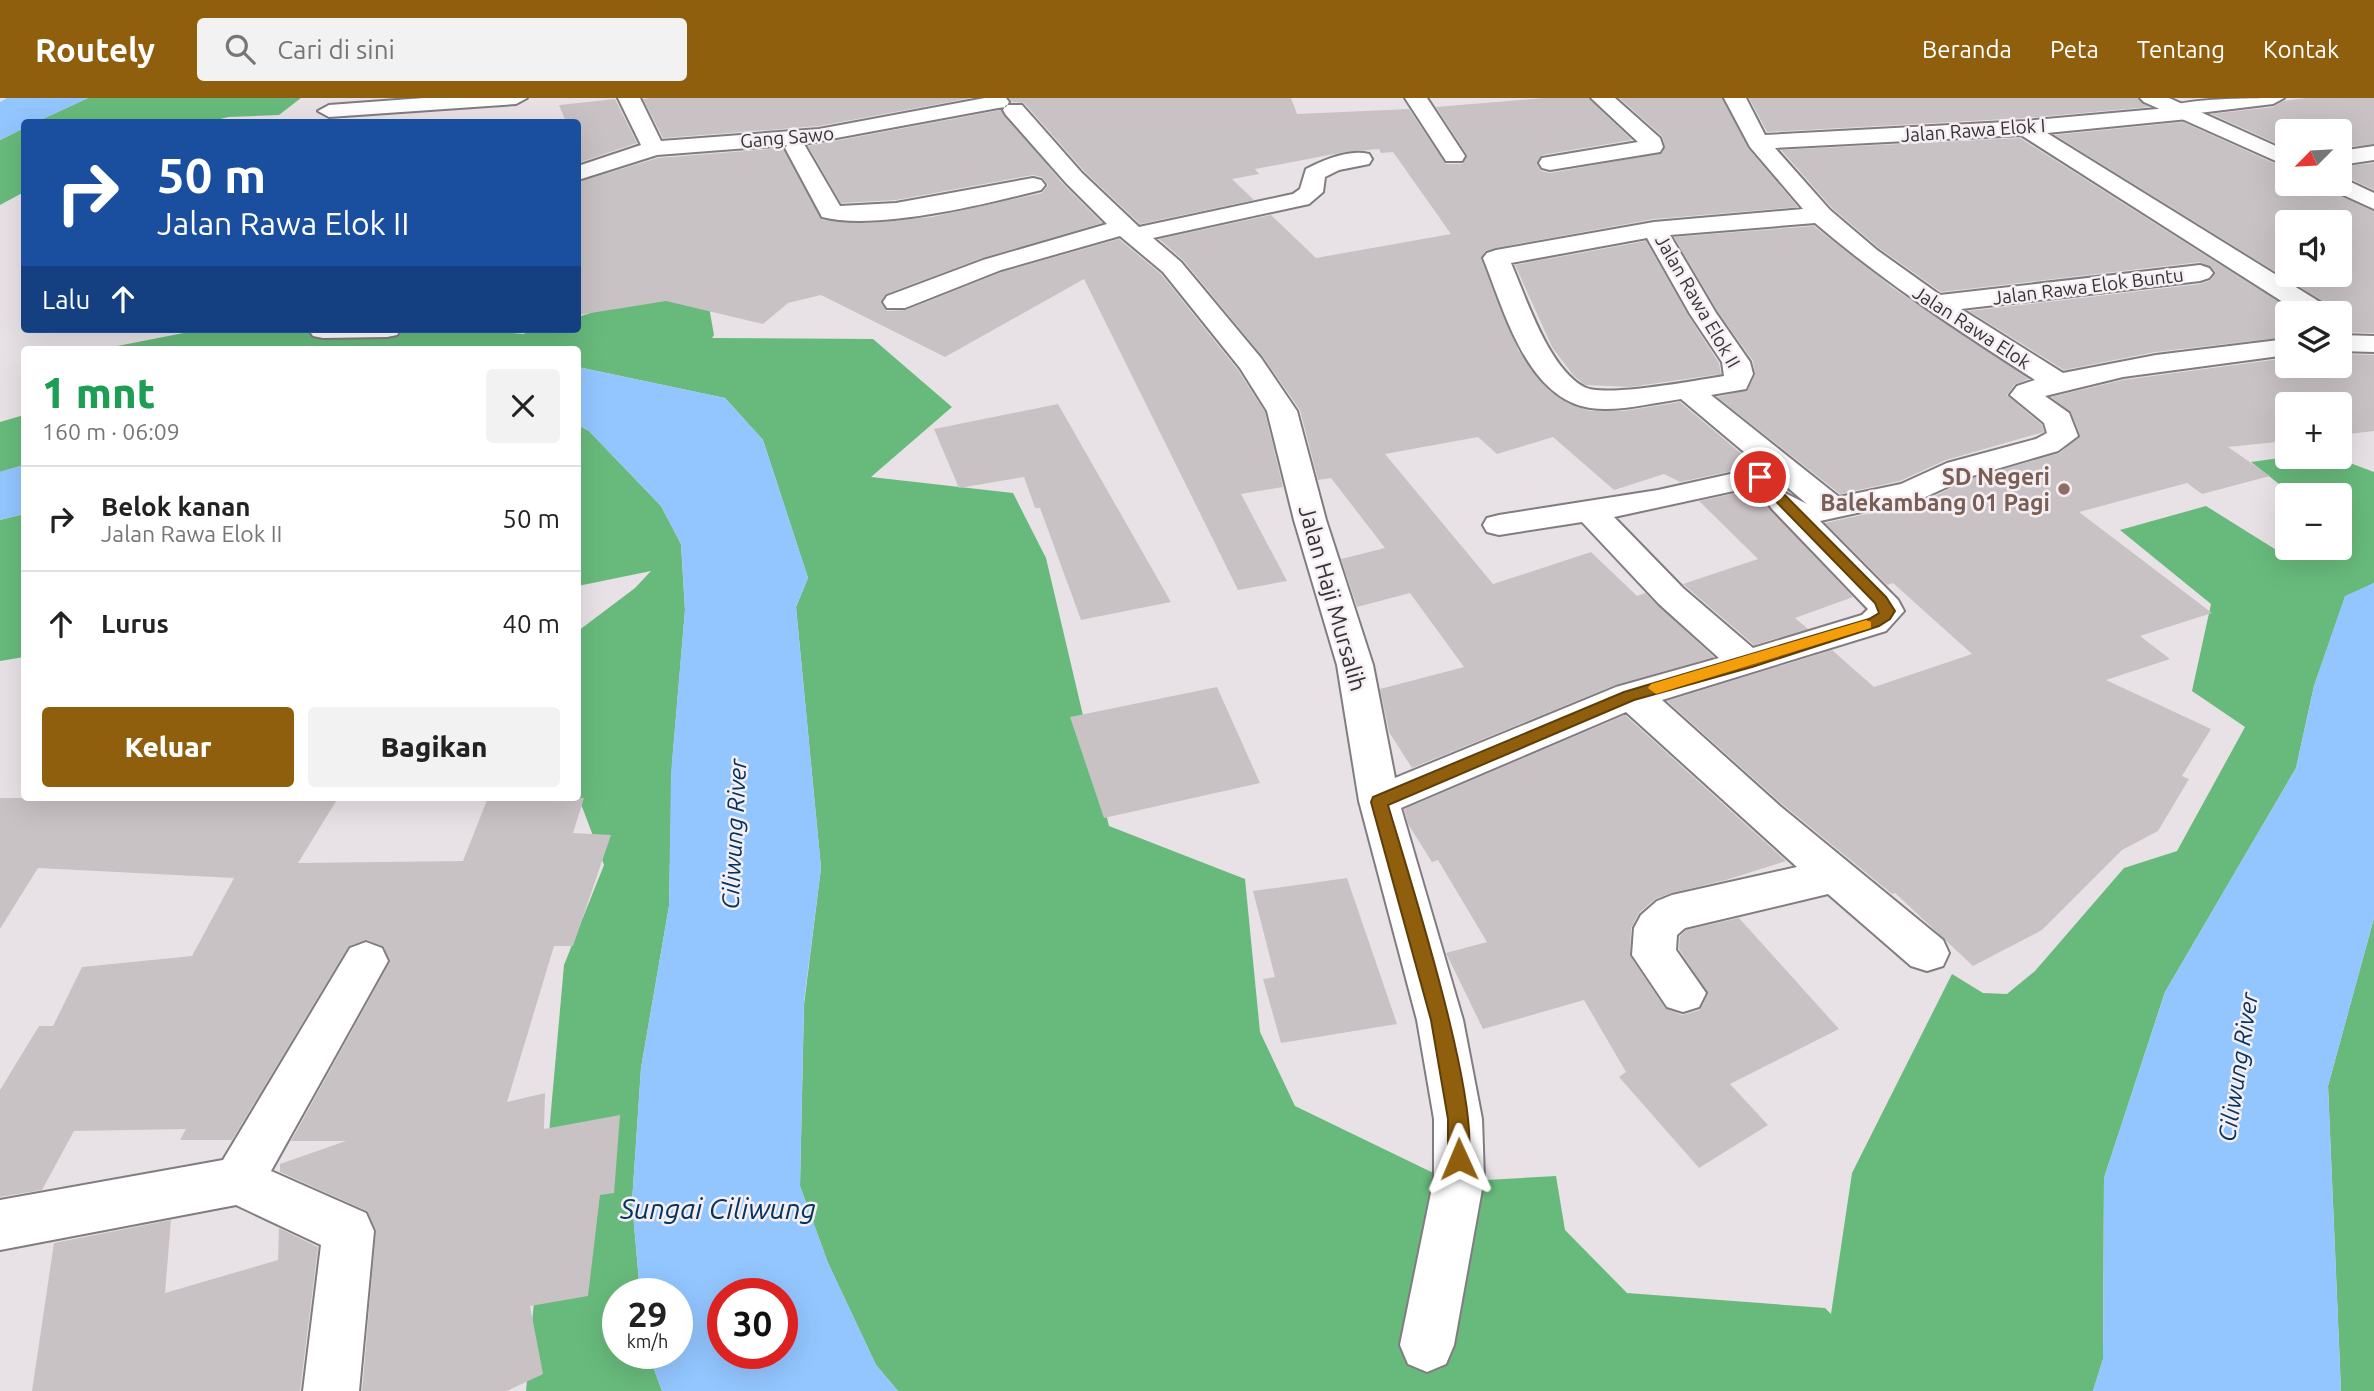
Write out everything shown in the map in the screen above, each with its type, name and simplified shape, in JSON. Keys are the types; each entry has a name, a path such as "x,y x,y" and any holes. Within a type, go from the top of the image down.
{"street":[{"path":"329,111 516,98"},
{"path":"629,98 654,148"},
{"path":"1416,98 1454,156"},
{"path":"1550,163 1651,147 1652,143 1602,98"},
{"name":"Jalan Rawa Elok","path":"1735,98 1758,142 1821,215 1868,256 1935,304 2057,382 2171,362 2275,349"},
{"path":"2151,98 2275,153"},
{"name":"Jalan Rawa Elok I","path":"1758,142 2025,128 2183,111 2240,99 2273,98"},
{"name":"Gang Sawo","path":"581,172 654,148 818,136 1006,106"},
{"name":"Jalan Haji Mursalih","path":"1006,106 1052,182 1129,231 1172,267 1214,317 1282,411 1310,520 1355,665 1379,802 1440,1020 1458,1119 1459,1178 1427,1345"},
{"path":"2025,128 2117,188 2234,256 2300,301"},
{"path":"796,148 831,212 838,215 874,213 1052,182"},
{"path":"2352,156 2374,153"},
{"path":"896,302 992,265 1129,231 1301,200 1311,192 1314,174 1332,165 1361,159"},
{"path":"2352,191 2374,202"},
{"name":"Jalan Rawa Elok II","path":"1687,390 1736,383 1739,374 1736,362 1703,314 1654,229 1821,215"},
{"path":"1654,229 1496,258 1550,374 1570,393 1591,399 1687,390 1772,474 1832,508"},
{"name":"Jalan Rawa Elok Buntu","path":"1935,304 2200,273"},
{"path":"1796,516 1910,492 1958,470 2047,445 2063,436 2058,419 2025,395 2057,382"},
{"path":"1499,525 1590,511 1772,474"},
{"path":"1379,802 1629,696 1874,623 1887,611 1881,600 1796,516 1772,474"},
{"path":"1590,511 1671,596 1746,663"},
{"path":"1629,696 1651,711 1834,876 1927,953"},
{"path":"1683,993 1654,955 1657,928 1672,913 1834,876"},
{"path":"238,1181 366,961"},
{"path":"0,1225 238,1181 348,1231 331,1391"}],"green space":[{"path":"88,98 301,98 279,115 220,119 42,119"},
{"path":"21,130 21,194 0,205 0,140"},
{"path":"706,290 714,335 712,338 873,339 952,407 871,477 1013,493 1046,558 1109,826 1245,879 1260,1032 1295,1106 1452,1182 1556,1176 1565,1230 1627,1293 1825,1308 1831,1314 1852,1173 1952,974 1983,993 2007,994 2035,971 2124,868 2177,851 2245,727 2192,691 2211,604 2120,530 2206,506 2275,549 2275,560 2352,560 2352,483 2278,483 2251,462 2275,459 2275,469 2352,469 2352,464 2374,472 2374,583 2345,597 2314,686 2296,768 2165,992 2104,1178 2103,1359 2093,1391 898,1391 876,1365 828,1263 800,1186 804,1005 821,868 796,607 808,578 763,440 725,398 581,368 581,346 117,346 184,333 581,333 581,316 625,302"},
{"path":"21,416 21,466 0,472 0,422"},
{"path":"581,427 589,431 661,506 681,544 685,610 672,764 669,906 641,1068 632,1202 639,1278 602,1278 602,1369 654,1369 662,1391 526,1391 564,965 604,865 580,801 581,629 635,588 651,571 581,585"},
{"path":"21,515 21,658 0,661 0,520"},
{"path":"2374,918 2374,1391 2341,1391 2328,1086"}],"water":[{"path":"7,98 88,98 42,119 21,119 21,130 0,140 0,102"},
{"name":"Sungai Ciliwung","path":"581,368 725,398 763,440 808,578 796,607 821,868 804,1001 800,1186 828,1263 876,1365 898,1391 662,1391 654,1369 693,1369 693,1278 639,1278 632,1202 641,1068 669,906 671,773 685,610 681,544 661,506 589,431 581,427"},
{"path":"21,466 21,515 0,520 0,472"},
{"name":"Ciliwung River","path":"2374,583 2374,918 2328,1086 2341,1391 2093,1391 2103,1359 2104,1178 2165,992 2296,768 2314,686 2345,596"}],"building":[{"path":"971,98 819,126 663,138 643,99"},
{"path":"1009,98 1291,98 1297,114 1409,109 1446,164 1462,164 1467,155 1436,107 1544,98 1588,98 1632,140 1542,155 1537,164 1541,171 1550,173 1662,153 1665,146 1662,136 1619,98 1722,98 1748,148 1798,207 1654,219 1495,248 1485,251 1481,259 1518,350 1548,390 1567,403 1590,411 1624,411 1680,402 1756,466 1680,482 1664,474 1614,490 1553,437 1497,454 1478,437 1385,454 1493,584 1591,552 1637,596 1645,593 1714,657 1615,685 1412,768 1389,732 1380,689 1464,667 1410,593 1357,607 1341,559 1385,548 1331,478 1318,480 1300,410 1263,357 1183,260 1159,239 1271,215 1316,258 1451,234 1393,152 1381,153 1379,149 1345,152 1255,169 1259,174 1232,179 1254,200 1140,224 1084,171 1024,103 1012,102"},
{"path":"1749,98 2137,98 2149,107 2025,118 1767,132"},
{"path":"2306,98 2374,98 2374,144 2352,147 2352,119 2275,119 2275,143 2211,114 2273,107 2283,101"},
{"path":"615,99 637,143 581,162 581,119 565,119 559,105"},
{"path":"1001,110 1064,185 1102,223 982,258 886,294 881,303 887,311 906,310 1002,272 1119,239 1161,274 1238,370 1265,412 1283,487 1241,494 1287,581 1238,590 1084,279 945,357 821,295 788,303 763,324 666,301 581,315 581,181 658,158 783,148 822,220 872,223 932,217 1042,193 1048,185 1042,177 1033,175 896,200 841,203 808,146"},
{"path":"2183,122 2275,164 2275,196 2340,196 2374,211 2374,333 2352,332 2352,301 2323,301 2300,287 2352,287 2352,210 2275,210 2275,271 2055,135"},
{"path":"2020,138 2277,301 2275,338 2155,352 2064,370 1969,311 2200,284 2211,280 2215,271 2200,262 1941,292 1879,248 1832,208 1781,150"},
{"path":"2374,163 2374,190 2352,180 2352,166"},
{"path":"1814,226 1893,288 2029,379 2015,384 2007,395 2042,425 2044,432 1946,460 1900,481 1840,494 1717,397 1748,390 1755,375 1753,361 1718,312 1674,237"},
{"path":"1646,241 1719,363 1721,374 1630,387 1585,385 1573,375 1552,347 1515,265"},
{"path":"2352,354 2374,355 2374,431 2352,434 2352,392 2275,392 2275,442 2228,447 2270,476 2202,494 2187,483 2079,512 2212,613 2140,636 2170,659 2106,680 2211,729 2182,776 2189,779 2158,831 2122,850 2042,930 1973,966 1895,893 1892,894 1782,804 1667,701 1832,650 1874,687 1972,654 1893,583 1887,585 1825,523 1922,502 1970,479 2060,453 2080,435 2071,412 2051,397 2123,380 2275,360 2275,378 2352,378"},
{"path":"1058,404 1171,602 1081,620 1040,508 1035,508 1024,477 959,488 934,429"},
{"path":"1779,484 1789,492 1782,489 1771,492 1765,504 1853,597 1795,618 1808,629 1754,645 1683,584 1758,559 1699,501"},
{"path":"1217,687 1260,783 1104,818 1070,717"},
{"path":"1625,715 1786,861 1726,880 1671,893 1655,899 1639,913 1631,928 1630,956 1665,1008 1682,1015 1700,1010 1708,994 1679,949 1680,936 1686,930 1739,918 1839,1029 1730,1084 1768,1125 1699,1168 1619,1077 1626,1072 1584,1000 1483,1029 1446,953 1487,942 1438,860 1432,862 1408,824 1404,809"},
{"path":"0,798 21,798 21,801 336,801 298,863 463,861 487,801 581,801 584,798 573,833 611,835 573,946 554,946 507,1102 545,1093 544,1129 620,1115 614,1193 600,1195 588,1296 530,1306 543,1374 507,1391 362,1391 376,1230 367,1211 280,1172 280,1164 346,1141 291,1141 390,962 384,947 367,940 348,947 232,1140 180,1140 186,1129 74,1131 42,1190 0,1197 0,1090 39,1026 53,1026 82,967 192,956 234,878 38,868 0,929"},
{"path":"1347,878 1397,1024 1281,1043 1263,979 1275,977 1253,891"},
{"path":"171,1220 165,1293 278,1260 279,1228 318,1247 300,1391 32,1391 54,1243"}],"slow traffic":[{"path":"1656,688 1866,625"}],"place":[{"name":"SD Negeri Balekambang 01 Pagi","path":"2064,489"}],"route":[{"path":"1459,1159 1458,1119 1440,1020 1379,802 1629,696 1746,663 1874,623 1885,616 1887,611 1881,600 1760,477"}]}
